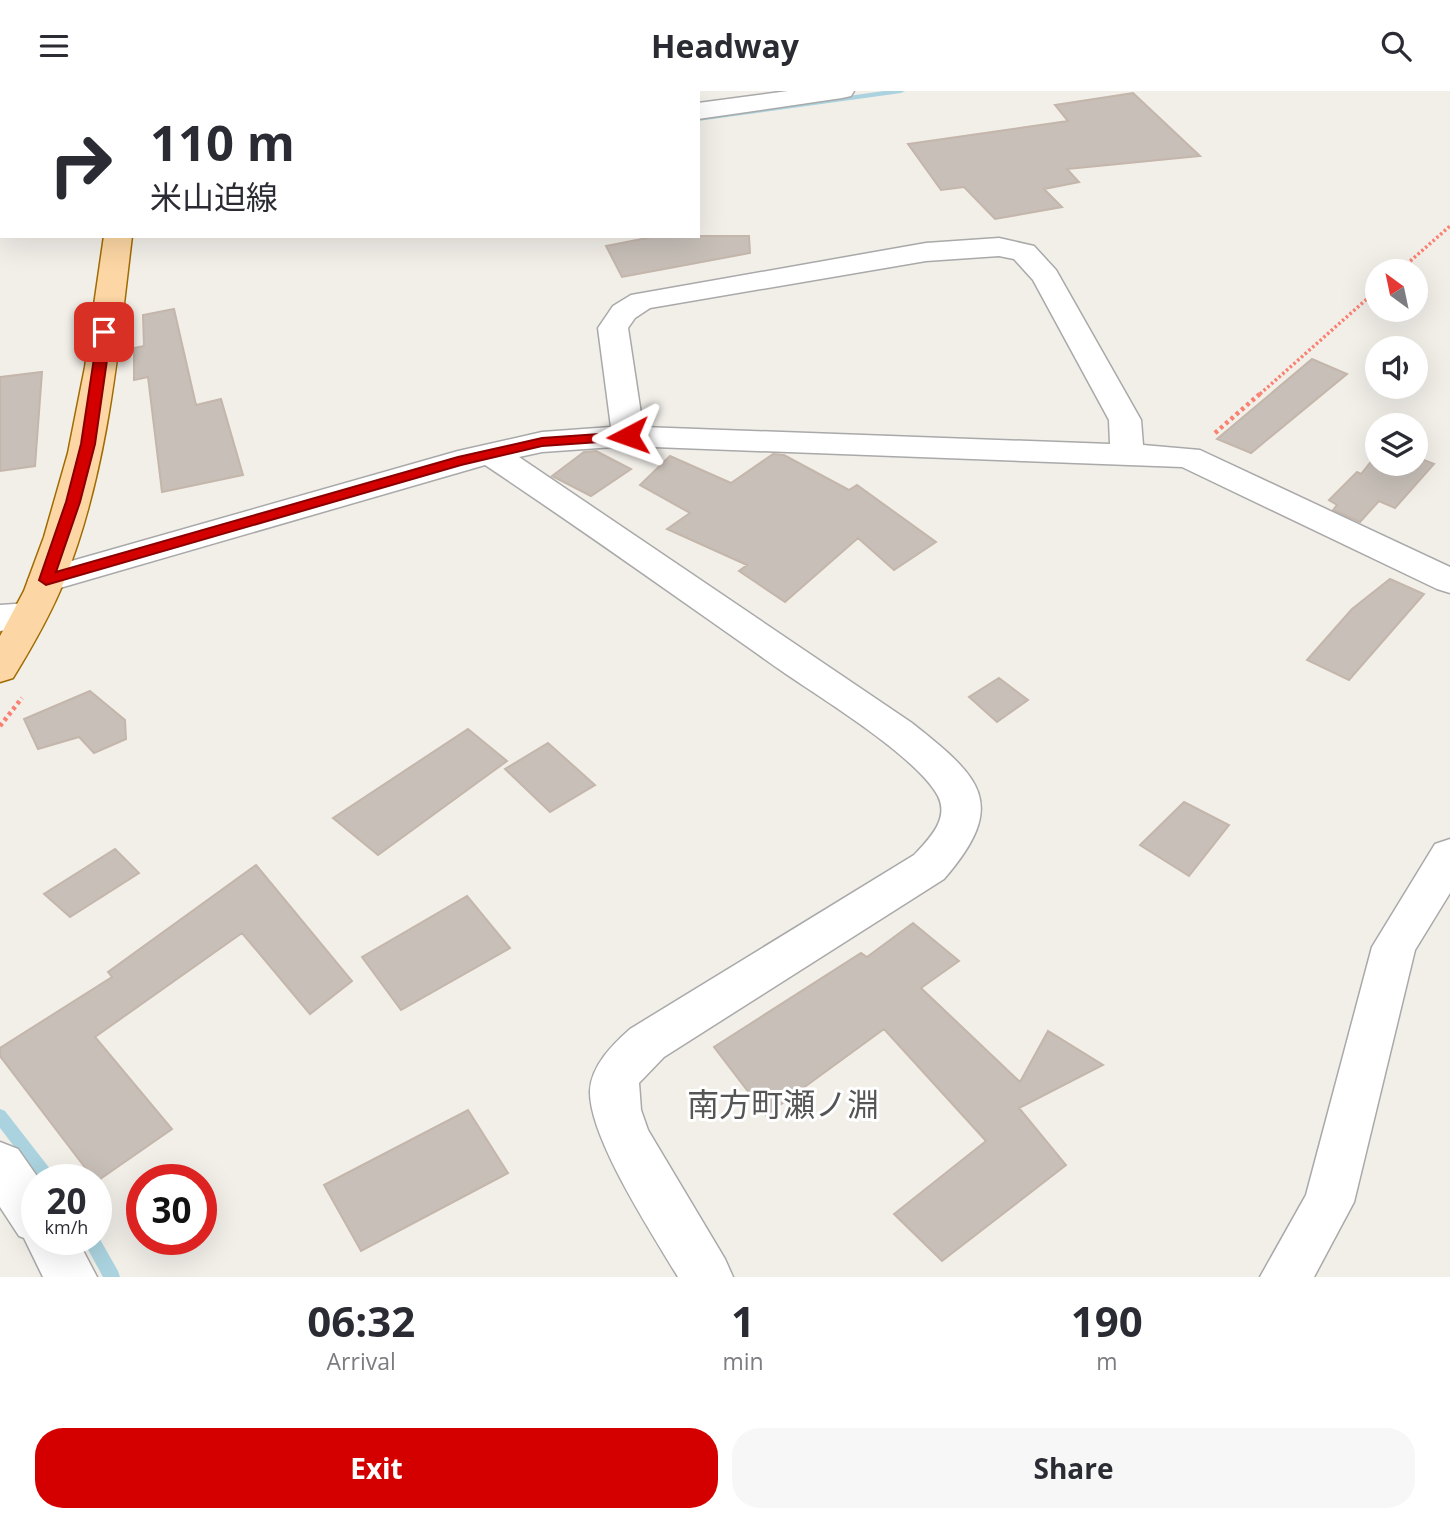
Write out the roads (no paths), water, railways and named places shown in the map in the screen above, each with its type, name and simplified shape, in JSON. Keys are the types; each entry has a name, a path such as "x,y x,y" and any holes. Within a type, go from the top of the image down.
{"main road":[{"path":"0,669 14,617 46,580 73,502 88,444 118,238"}],"street":[{"path":"700,111 842,91"},
{"path":"628,436 613,328 624,312 642,301 926,253 999,247 1024,252 1046,276 1125,420 1126,455"},
{"path":"46,580 490,453 542,442 628,436 1188,457 1450,581"},
{"path":"490,453 594,521 873,716 934,764 951,783 961,803 960,823 947,847 929,867 647,1043 626,1062 614,1089 616,1116 628,1143 707,1277"},
{"path":"1286,1277 1329,1202 1394,947 1450,856"},
{"path":"0,1165 21,1196"},
{"path":"58,1255 71,1277"}],"waterway":[{"path":"700,119 901,91"},
{"path":"0,1116 37,1164"},
{"path":"100,1255 112,1277"}],"district":[{"name":"南方町瀬ノ淵","path":"783,1105"}]}
